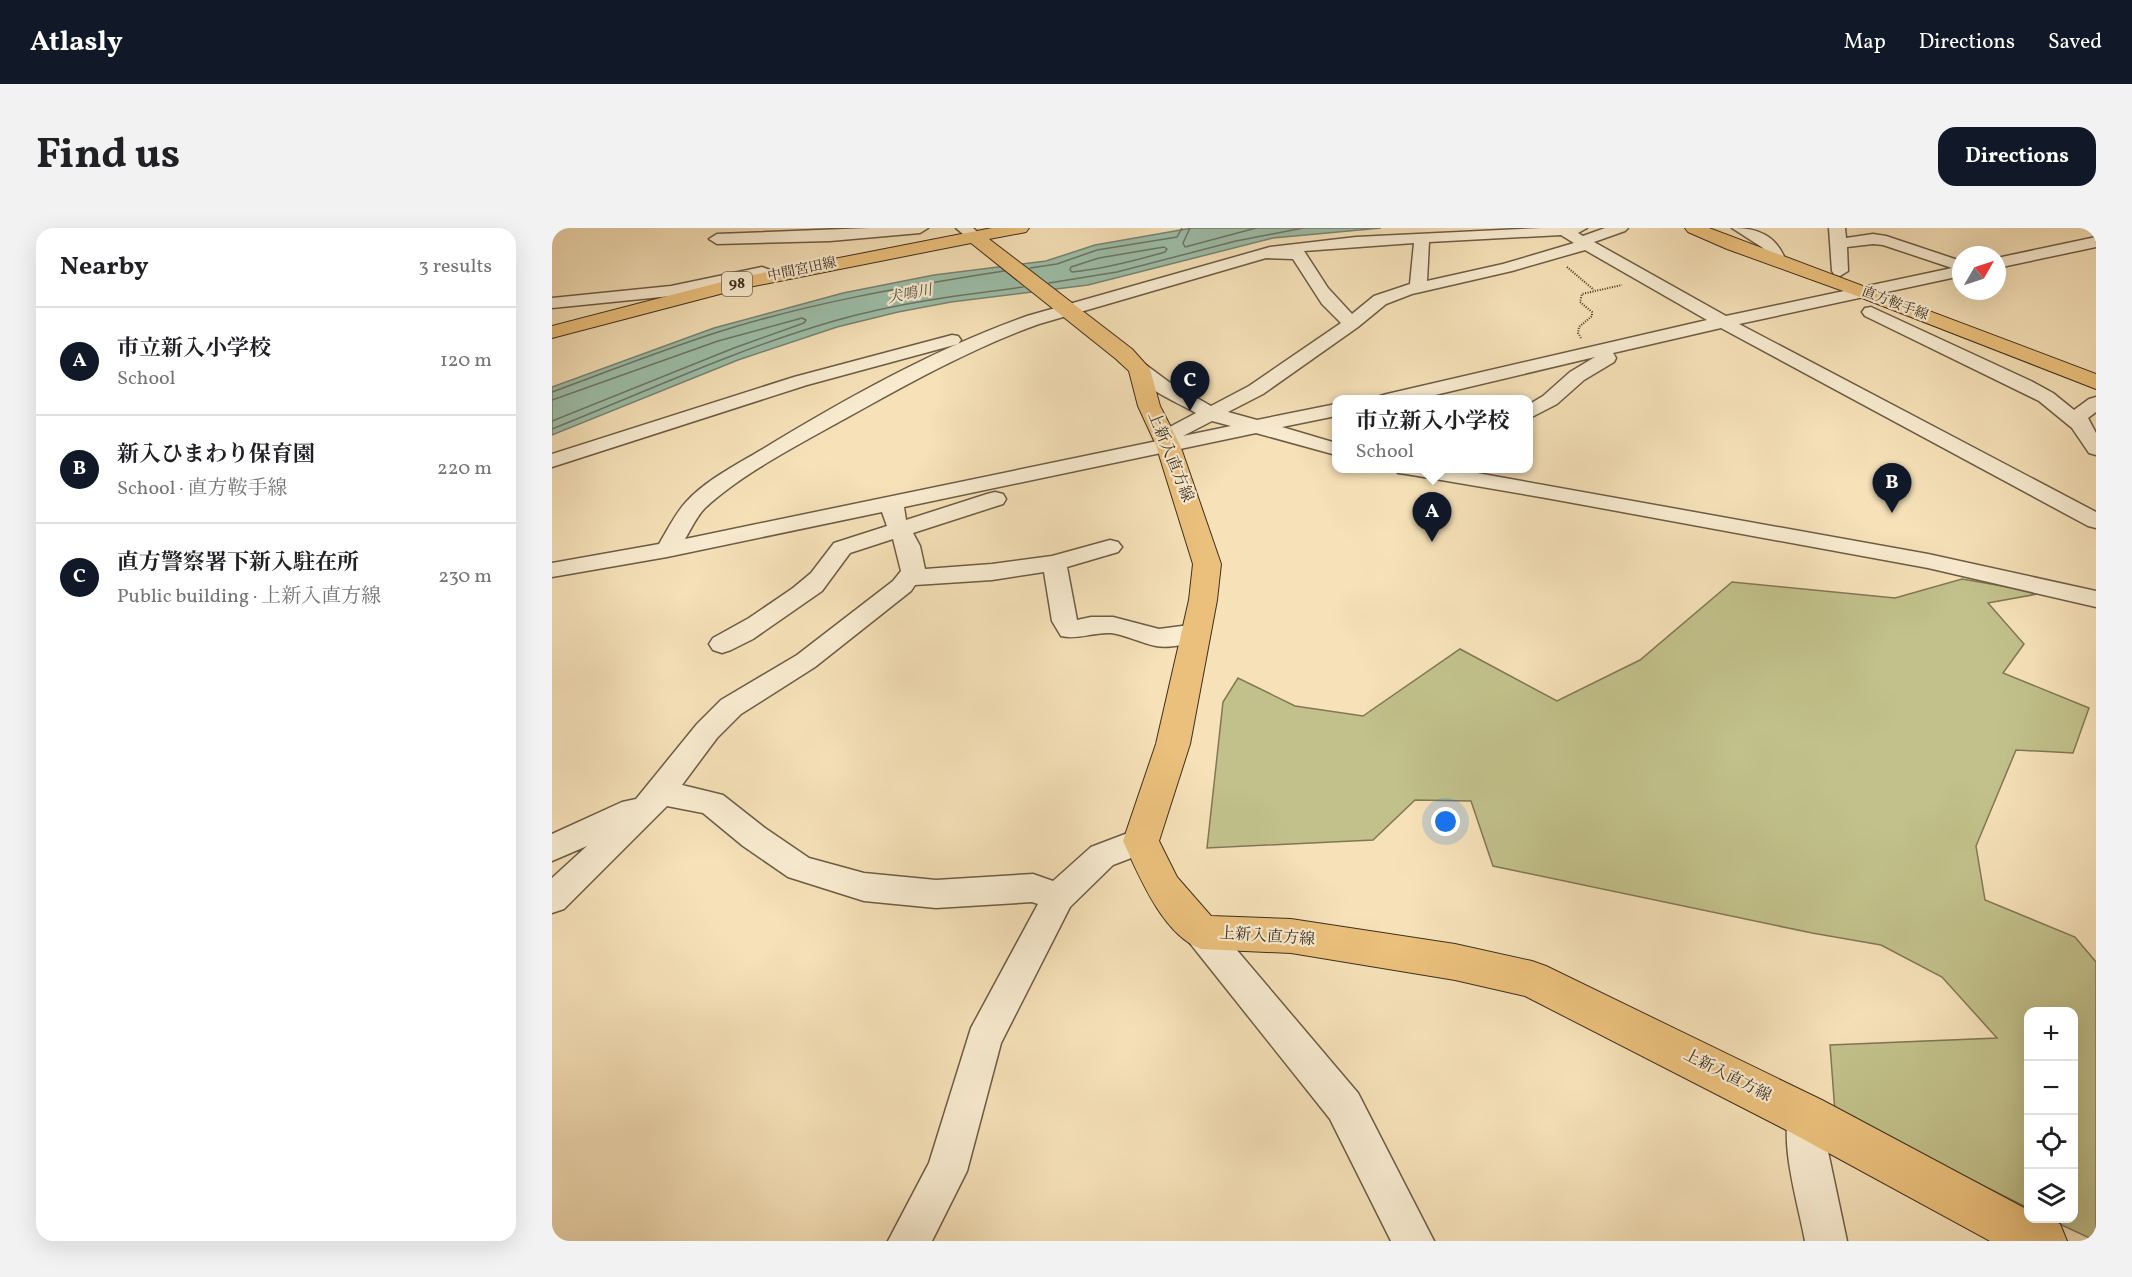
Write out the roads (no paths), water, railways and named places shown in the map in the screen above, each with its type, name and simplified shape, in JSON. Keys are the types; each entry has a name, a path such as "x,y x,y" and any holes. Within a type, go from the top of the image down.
{"main road":[{"name":"中間宮田線","path":"552,332 772,276 1020,228"},
{"name":"直方鞍手線","path":"1694,228 2096,382"},
{"path":"975,237 1139,369"},
{"name":"上新入直方線","path":"1139,369 1149,405 1166,441 1194,519 1207,564 1197,633 1173,744 1141,841 1163,888 1201,932 1291,936 1455,962 1532,979 1806,1116 2027,1235 2043,1241"}],"street":[{"path":"717,239 792,233 920,228"},
{"path":"667,550 694,506 721,484 784,445 929,365 1005,330 1067,309 1266,253 1302,246 1358,241 1578,236 1620,228"},
{"path":"1740,228 1769,244 1776,252 1778,261"},
{"path":"792,233 820,266"},
{"path":"1166,441 1256,390 1352,323 1380,300 1553,254 1578,236"},
{"path":"1578,236 1724,322 2096,521"},
{"path":"1840,271 1838,236 1886,241 1952,265"},
{"path":"1420,288 1418,284 1422,239"},
{"path":"2006,261 2096,242"},
{"path":"1266,253 1298,254 1320,290 1342,316 1352,323"},
{"path":"1405,395 1952,270"},
{"path":"552,303 651,294 762,272 772,276"},
{"path":"1871,312 1995,370 2046,397 2063,403 2095,404"},
{"path":"552,461 691,414 821,374 951,340 1005,330"},
{"path":"1533,410 1550,400 1577,376 1607,358 1600,351"},
{"path":"1139,369 1162,386 1211,414 1332,448"},
{"path":"2046,397 2079,424 2095,446"},
{"path":"2079,424 2081,413 2095,404"},
{"path":"552,570 667,550 896,516 1121,456 1166,441 1254,427 1332,411"},
{"path":"1436,473 1916,559 2095,600"},
{"path":"552,899 657,797 707,731 731,706 806,661 902,586 913,571 908,546 896,516"},
{"path":"722,644 738,637 819,579 831,558 842,548 896,516"},
{"path":"908,578 992,572 1054,563 1110,547"},
{"path":"1054,563 1065,621 1070,630 1091,625 1113,625 1159,638 1197,633"},
{"path":"552,848 657,797 712,803 754,837 799,868 864,887 936,894 1033,888 1058,897"},
{"path":"909,1241 947,1171 984,1040 1058,897 1102,856 1141,841"},
{"path":"1201,932 1344,1106 1413,1241"},
{"path":"1806,1116 1806,1142 1826,1241"}],"water":[{"name":"犬鳴川","path":"1192,228 1381,228 1273,238 1088,285 951,302 837,327 738,360 552,435 552,387 714,328 843,293 934,275 1046,261 1095,245"}],"place":[{"name":"直方警察署下新入駐在所","path":"1190,411"},
{"name":"新入ひまわり保育園","path":"1892,513"},
{"name":"市立新入小学校","path":"1432,542"}]}
